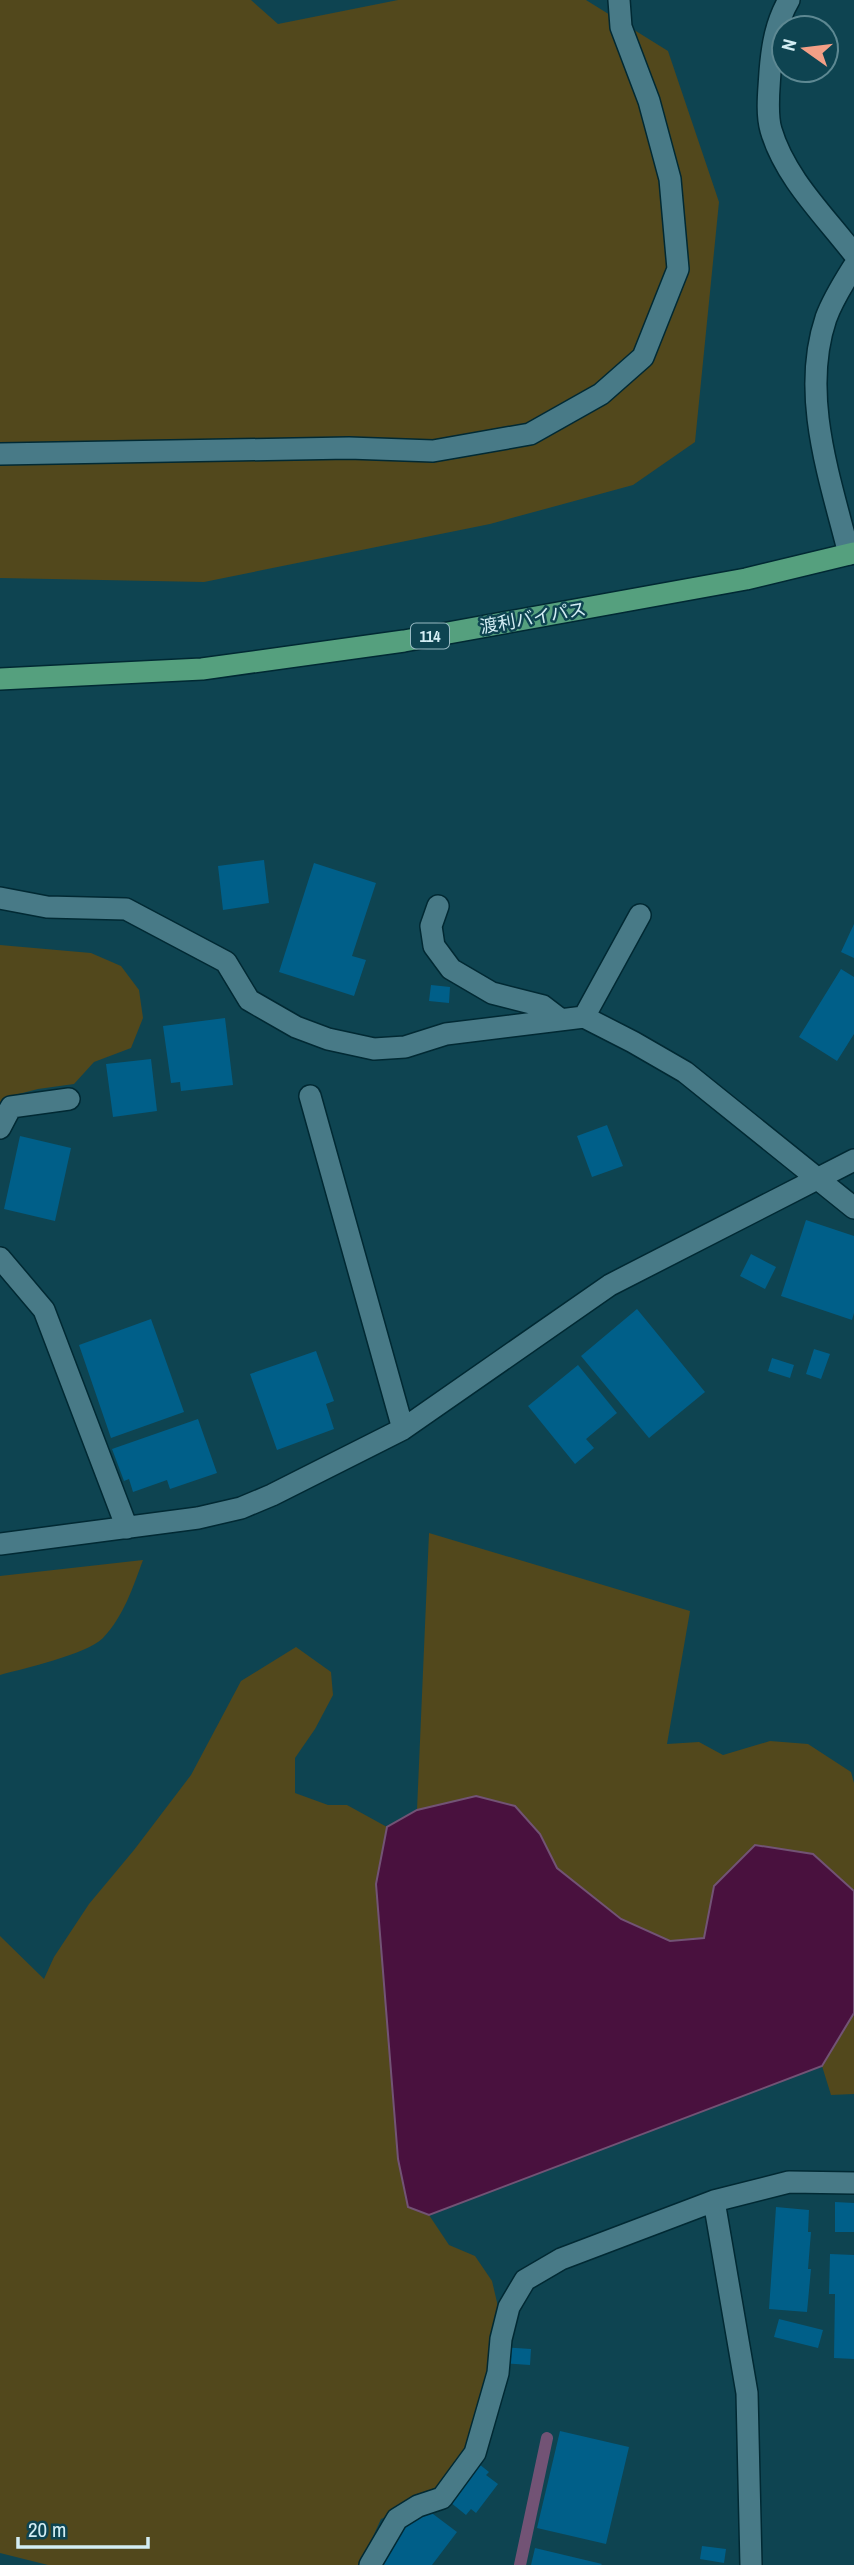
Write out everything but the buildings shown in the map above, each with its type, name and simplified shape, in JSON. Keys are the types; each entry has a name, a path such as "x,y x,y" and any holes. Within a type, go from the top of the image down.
{"highway":[{"name":"渡利バイパス","path":"0,679 202,669 404,641 746,579 852,553"}],"street":[{"path":"0,454 349,448 433,451 530,434 601,394 643,358 678,268 670,179 649,101 621,27 619,0"},
{"path":"789,0 781,14 772,46 769,91 771,128 780,153 800,186 854,254"},
{"path":"852,553 825,459 815,386 818,349 827,317 854,266"},
{"path":"0,898 47,907 126,909 226,962 249,1000 328,1039 374,1049 405,1047 446,1034 584,1017 685,1072 854,1208"},
{"path":"438,906 431,926 434,946 451,969 492,993 543,1006 560,1019"},
{"path":"584,1017 640,915"},
{"path":"310,1096 403,1429"},
{"path":"0,1128 11,1107 69,1099"},
{"path":"0,1545 198,1518 241,1508 403,1429 610,1285 854,1160"},
{"path":"0,1258 44,1310 127,1528"},
{"path":"370,2565 397,2519 418,2506 442,2498 475,2453 498,2373 501,2339 509,2307 526,2280 561,2259 714,2201 789,2182 854,2183"},
{"path":"714,2201 747,2393 751,2565"}],"shaded area":[{"path":"0,0 251,0 278,24 398,0 586,0 668,51 719,202 695,442 633,485 490,524 204,582 0,578"},
{"path":"0,945 91,953 121,966 139,990 143,1018 131,1048 94,1062 74,1084 7,1097 0,1109"},
{"path":"429,1533 690,1611 667,1744 699,1742 723,1755 770,1741 808,1744 851,1772 854,1783 854,1891 813,1854 714,1886 704,1938 670,1941 621,1919 557,1868 540,1834 417,1810"},
{"path":"143,1560 122,1611 103,1638 83,1650 0,1675 0,1576"},
{"path":"296,1647 331,1672 333,1695 315,1729 295,1758 295,1793 328,1805 347,1805 387,1827 376,1884 398,2159 408,2207 429,2215 449,2245 475,2256 492,2281 500,2315 479,2443 442,2494 381,2519 360,2565 48,2565 0,2553 0,1936 44,1979 54,1957 89,1904 191,1775 241,1681"},
{"path":"476,1796 515,1806 540,1834 557,1868 621,1919 670,1941 704,1938 714,1886 755,1845 813,1854 854,1891 854,2013 822,2066 429,2215 408,2207 398,2159 376,1884 387,1827 417,1810"},
{"path":"854,2013 854,2094 831,2095 822,2066"}],"waterway":[{"path":"520,2565 547,2438"}]}
